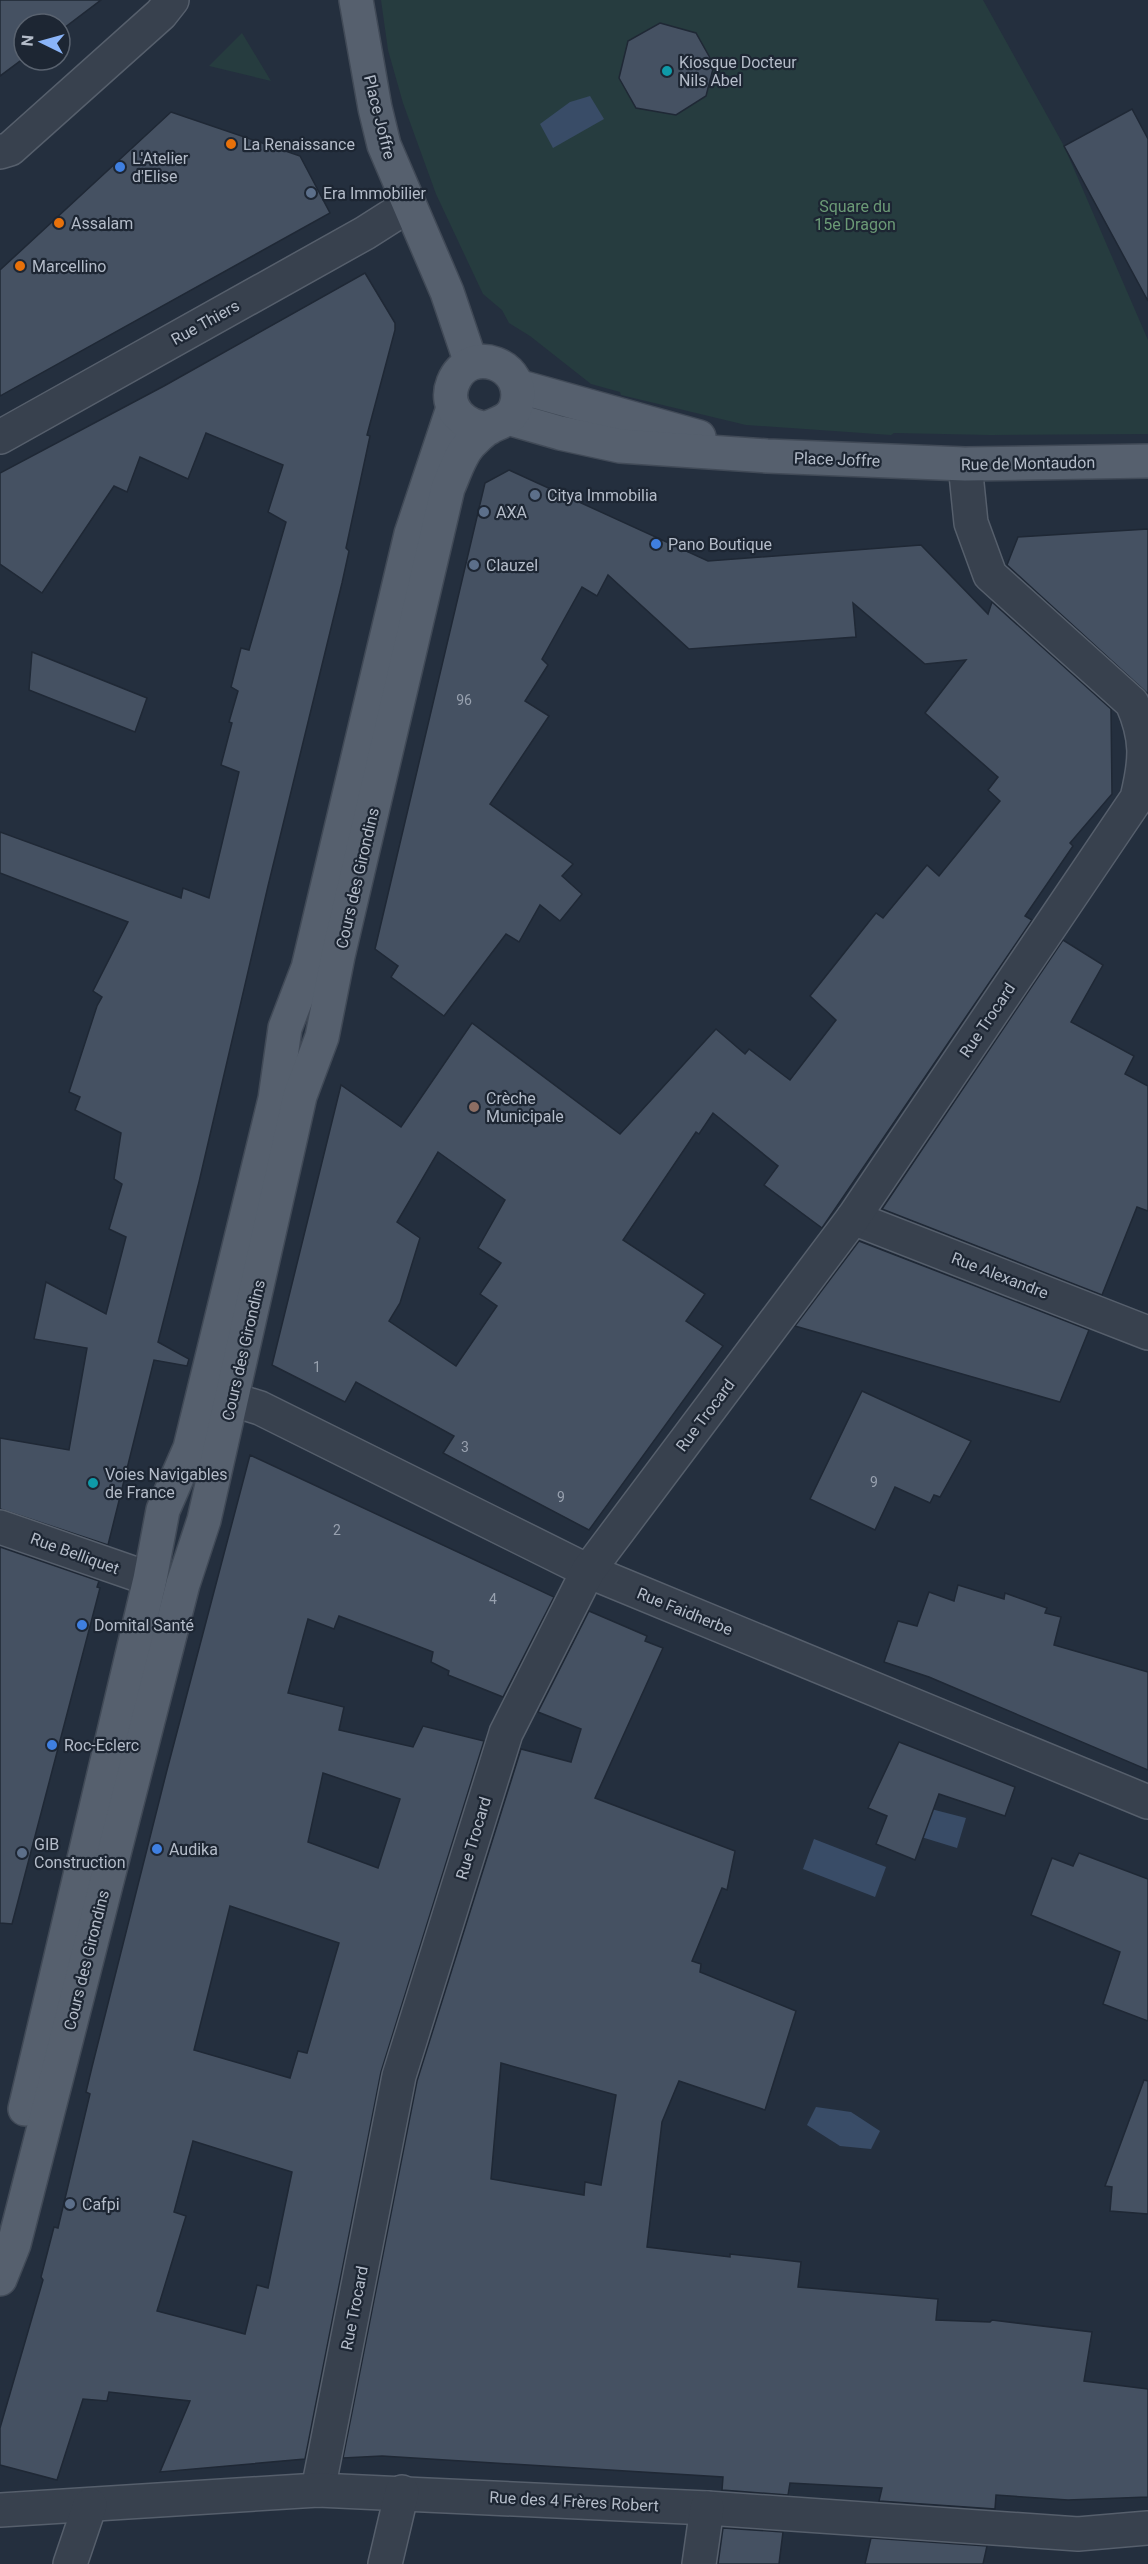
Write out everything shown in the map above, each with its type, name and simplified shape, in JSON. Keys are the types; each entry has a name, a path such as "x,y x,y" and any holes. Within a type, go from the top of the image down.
{"main road":[{"name":"Place Joffre","path":"356,0 375,108 384,145 447,292 471,363"},
{"path":"453,408 451,387 462,369 471,363 494,362 504,367 517,386 515,408 498,423"},
{"name":"Place Joffre","path":"517,386 767,456"},
{"name":"Place Joffre","path":"453,408 459,417 478,428 498,423 620,446 767,456 908,462"},
{"name":"Cours des Girondins","path":"0,2205 11,2171 150,1579 163,1510 190,1448 275,1099 285,1028 308,968 411,534 453,408"},
{"name":"Cours des Girondins","path":"0,2279 14,2244 183,1584 204,1520 300,1096 322,1037 338,956 448,488 469,445 498,423"},
{"name":"Rue de Montaudon","path":"908,462 965,464 1148,461"}],"street":[{"path":"0,152 10,149 161,14 172,0"},
{"name":"Rue Thiers","path":"0,437 365,233 409,205"},
{"name":"Rue Trocard","path":"318,2490 399,2076 506,1733 588,1571 852,1218 1137,798 1145,768 1145,746 1142,724 1132,703 990,575 971,523 965,464"},
{"name":"Rue Alexandre","path":"852,1218 1148,1333"},
{"name":"Rue Faidherbe","path":"231,1399 260,1408 588,1571 1148,1802"},
{"name":"Rue Belliquet","path":"0,1527 150,1579"},
{"name":"Rue des 4 Frères Robert","path":"0,2510 318,2490 707,2508 1078,2534 1148,2528"},
{"path":"385,2564 402,2493"},
{"path":"70,2564 90,2505"},
{"path":"699,2564 707,2508"}],"green space":[{"name":"Square du 15e Dragon","path":"381,0 983,0 1064,146 1148,340 1148,434 894,433 891,435 746,425 621,395 620,392 591,384 530,336 509,323 502,310 483,294 436,194 403,103 388,50"},
{"path":"242,33 271,81 209,66"}],"water":[{"path":"590,96 604,119 553,148 540,124 570,102"},
{"path":"900,1801 966,1818 957,1848 892,1828"},
{"path":"814,1839 886,1867 875,1897 803,1869"},
{"path":"816,2107 851,2112 880,2131 871,2149 840,2146 807,2125"}],"building":[{"path":"0,0 101,0 72,22 72,12 12,12 12,67 0,76"},
{"name":"Kiosque Docteur Nils Abel","path":"660,23 696,33 714,65 706,96 676,115 636,108 619,78 628,41"},
{"path":"1132,109 1148,139 1148,301 1064,146"},
{"path":"171,112 300,156 330,213 0,396 0,270"},
{"path":"365,273 395,323 395,330 367,435 370,436 346,548 349,551 342,583 199,1182 158,1342 189,1359 187,1366 154,1360 108,1545 0,1509 0,1438 69,1450 87,1348 34,1339 46,1282 106,1314 126,1237 109,1229 122,1184 114,1179 121,1133 75,1110 80,1097 69,1092 102,997 93,991 128,922 0,873 0,832 181,898 183,888 209,898 239,772 221,765 232,723 229,722 238,691 231,687 241,648 249,650 286,522 268,512 283,465 206,433 188,479 140,457 127,492 114,486 42,593 0,564 0,473 164,386"},
{"path":"509,470 708,561 921,545 988,614 992,602 1111,709 1112,794 1070,843 1073,846 1025,916 1032,920 822,1228 764,1185 778,1166 713,1113 699,1134 696,1132 623,1240 705,1294 686,1321 723,1346 589,1530 443,1453 454,1436 356,1382 345,1402 272,1365 341,1085 401,1127 472,1023 620,1134 716,1029 745,1054 749,1049 790,1080 836,1020 810,996 876,913 883,918 927,865 939,876 1000,801 988,790 998,777 925,713 966,660 925,664 853,603 856,637 689,649 608,575 597,596 582,587 542,659 548,665 525,701 549,716 490,804 573,864 562,876 582,894 560,921 540,905 519,942 506,934 444,1016 391,977 398,966 375,949 485,483","holes":["438,1152 505,1200 478,1248 501,1263 480,1294 497,1306 456,1366 389,1321 400,1303 420,1238 397,1222"]},
{"path":"1148,529 1148,694 1007,565 1018,537"},
{"path":"32,652 147,698 135,732 29,690"},
{"path":"1063,940 1103,965 1071,1022 1134,1056 1125,1074 1148,1086 1148,1211 1137,1207 1102,1295 882,1209"},
{"path":"859,1241 1089,1330 1060,1402 795,1326"},
{"path":"862,1391 971,1441 940,1497 934,1495 930,1503 895,1487 875,1530 810,1499"},
{"path":"250,1455 554,1597 503,1697 448,1675 449,1671 431,1662 433,1652 339,1616 334,1629 308,1619 288,1693 344,1707 339,1730 413,1747 423,1726 484,1741 381,2072 305,2459 160,2472 190,2401 109,2392 107,2401 83,2399 57,2480 0,2465 0,2428 43,2280 41,2277 54,2227 58,2228 90,2094 86,2092 167,1770","holes":["323,1773 400,1799 378,1868 308,1842","230,1906 339,1943 307,2053 298,2051 290,2078 194,2050","193,2141 292,2172 268,2288 257,2285 245,2334 157,2311 186,2216 174,2212"]},
{"path":"0,1547 99,1581 97,1587 100,1588 12,1924 0,1923"},
{"path":"958,1585 1004,1599 1005,1593 1047,1608 1045,1613 1061,1617 1054,1645 1148,1672 1148,1770 929,1677 884,1662 898,1621 917,1626 929,1592 954,1601"},
{"path":"589,1611 647,1636 645,1641 663,1648 595,1798 735,1851 727,1890 722,1888 692,1961 701,1964 700,1972 796,2011 765,2110 679,2081 662,2122 647,2247 730,2257 730,2254 801,2262 798,2287 938,2299 936,2320 990,2322 992,2320 1092,2332 1084,2381 1148,2389 1148,2497 1068,2500 996,2495 995,2509 879,2501 882,2488 790,2483 788,2495 722,2490 723,2477 382,2456 343,2458 417,2081 521,1749 571,1762 581,1729 538,1712","holes":["501,2063 616,2095 601,2185 585,2182 584,2195 491,2179"]},
{"path":"899,1742 1015,1787 1005,1816 939,1794 915,1860 876,1844 887,1816 868,1808"},
{"path":"1079,1853 1148,1879 1148,2021 1103,2004 1120,1952 1031,1915 1052,1858 1073,1866"},
{"path":"1144,2080 1148,2081 1148,2214 1110,2211 1112,2187 1105,2186"},
{"path":"723,2528 783,2532 779,2564 718,2564"},
{"path":"871,2538 987,2546 983,2564 865,2564"}],"place":[{"name":"Kiosque Docteur Nils Abel","path":"667,71"},
{"name":"La Renaissance","path":"231,144"},
{"name":"L'Atelier d'Elise","path":"120,167"},
{"name":"Era Immobilier","path":"311,193"},
{"name":"Assalam","path":"59,223"},
{"name":"Marcellino","path":"20,266"},
{"name":"Citya Immobilia","path":"535,495"},
{"name":"AXA","path":"484,512"},
{"name":"Pano Boutique","path":"656,544"},
{"name":"Clauzel","path":"474,565"},
{"name":"Crèche Municipale","path":"474,1107"},
{"name":"Voies Navigables de France","path":"93,1483"},
{"name":"Domital Santé","path":"82,1625"},
{"name":"Roc-Eclerc","path":"52,1745"},
{"name":"Audika","path":"157,1849"},
{"name":"GIB Construction","path":"22,1853"},
{"name":"Cafpi","path":"70,2204"}]}
